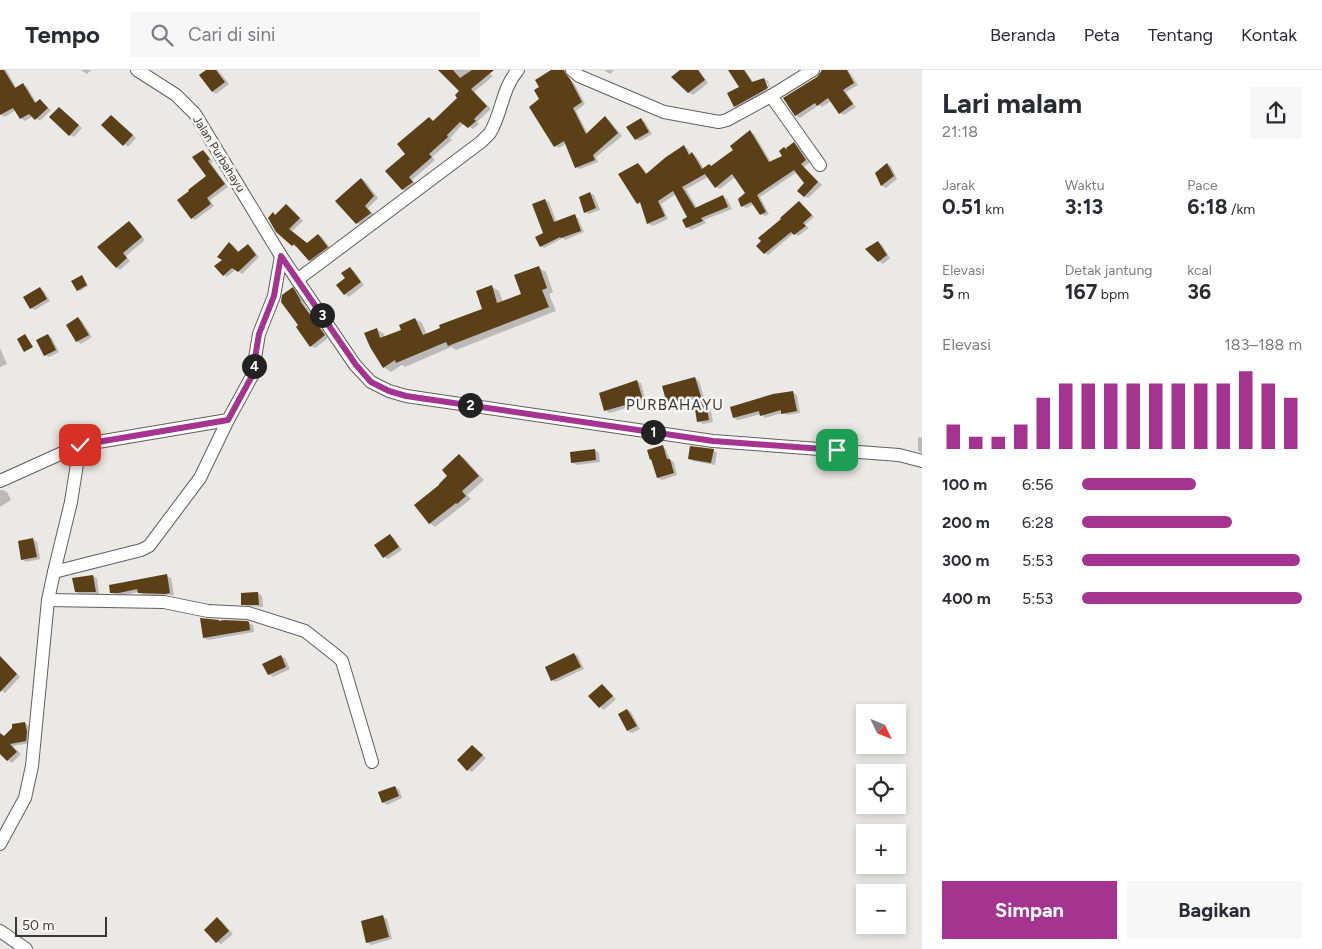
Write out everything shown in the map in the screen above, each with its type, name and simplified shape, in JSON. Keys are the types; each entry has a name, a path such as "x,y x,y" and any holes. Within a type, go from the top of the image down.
{"street":[{"name":"Jalan Purbahayu","path":"137,70 176,95 195,114 281,256 356,365 371,382 389,391 416,397 713,441 899,455 922,461"},
{"path":"297,280 481,142 489,134 510,81 518,70"},
{"path":"572,70 579,76 659,110 714,122 727,120 772,96 813,70"},
{"path":"772,96 820,165"},
{"path":"54,572 141,550 149,546 200,478 252,376 259,334 274,296 281,256"},
{"path":"0,481 80,445 228,420"},
{"path":"0,844 25,798 32,766 48,600 71,502 80,445"},
{"path":"48,600 168,602 208,611 248,613 305,631 342,662 372,762"},
{"path":"0,931 26,949"}],"building":[{"path":"0,70 4,70 15,88 23,83 35,103 40,99 48,108 35,120 29,114 20,119 13,108 0,115"},
{"path":"206,70 216,70 225,82 212,92 199,75"},
{"path":"438,70 453,70 460,78 472,70 494,70 471,89 487,106 468,128 460,122 447,135 448,137 429,154 432,157 409,177 413,182 402,190 385,171 405,154 397,144 429,117 433,121 457,98 455,95 459,91"},
{"path":"551,70 564,70 570,79 582,102 573,108 586,134 605,116 618,133 593,155 595,160 575,168 564,141 554,147 529,107 539,99 534,90 539,87 535,80"},
{"path":"680,70 698,70 705,80 688,93 671,77"},
{"path":"728,70 744,70 752,82 764,78 768,88 734,107 727,93 739,87"},
{"path":"822,70 847,70 854,83 843,90 853,104 839,114 828,98 817,106 815,103 795,116 783,98 817,77"},
{"path":"59,107 79,125 69,136 49,117"},
{"path":"111,115 133,135 123,146 101,125"},
{"path":"641,118 649,132 635,140 626,127"},
{"path":"750,130 769,162 782,156 779,151 784,147 787,150 786,148 794,142 806,160 801,164 818,182 804,197 797,191 804,183 794,170 757,195 766,212 760,215 751,202 741,207 738,199 745,193 732,174 715,188 705,174 682,187 695,208 723,195 728,207 701,218 703,221 686,228 682,220 687,217 673,191 658,201 665,216 647,224 640,202 637,204 618,174 638,163 646,174 684,145 689,155 692,152 702,169 709,164 711,166 733,150 730,146"},
{"path":"203,150 210,159 208,161 225,184 207,198 211,204 191,219 177,200 206,176 192,157"},
{"path":"887,163 894,176 881,186 875,173"},
{"path":"361,178 374,196 365,206 371,213 356,224 335,201"},
{"path":"590,192 596,208 584,213 579,197"},
{"path":"545,199 554,222 575,214 581,231 560,237 540,247 535,237 543,233 532,204"},
{"path":"799,201 812,215 803,223 806,226 794,235 791,232 764,254 756,246 761,241 758,238"},
{"path":"286,204 300,218 289,229 307,243 318,234 328,247 309,261 294,244 292,246 276,232 268,218 273,212 275,215"},
{"path":"129,221 142,237 123,253 127,258 116,268 97,247"},
{"path":"878,241 887,255 878,262 865,249"},
{"path":"229,242 238,252 248,244 256,255 238,272 232,268 223,276 214,266 222,260 217,257"},
{"path":"539,266 547,288 542,290 549,307 448,346 446,342 396,363 395,360 383,368 370,347 364,333 377,328 380,338 401,330 399,325 415,318 423,335 440,328 439,325 482,309 476,291 492,285 497,303 521,294 514,275"},
{"path":"350,267 361,282 344,295 336,285 345,278 341,273"},
{"path":"82,275 87,285 77,291 71,281"},
{"path":"40,287 47,299 30,309 23,297"},
{"path":"293,287 300,301 325,335 310,347 296,327 298,325 281,302 282,295"},
{"path":"78,317 89,335 76,342 66,325"},
{"path":"25,334 33,347 24,352 17,339"},
{"path":"48,334 56,350 44,356 36,340"},
{"path":"695,377 703,403 706,403 709,420 697,422 693,396 667,404 662,386"},
{"path":"637,380 643,400 604,411 599,393"},
{"path":"793,391 797,411 781,414 781,410 760,416 759,411 733,418 730,407 773,394"},
{"path":"663,445 674,473 657,478 647,450"},
{"path":"690,446 714,449 711,463 688,459"},
{"path":"595,449 596,460 571,463 570,452"},
{"path":"459,454 479,476 462,491 466,496 429,524 414,505 447,476 442,470"},
{"path":"390,534 399,547 383,558 374,545"},
{"path":"33,538 37,557 21,560 18,541"},
{"path":"167,574 170,593 138,593 137,589 110,593 109,585"},
{"path":"93,575 96,592 75,592 72,578"},
{"path":"258,592 259,605 241,605 241,593"},
{"path":"200,618 219,621 247,621 249,622 250,630 203,638"},
{"path":"574,653 581,667 551,681 545,667"},
{"path":"281,655 286,667 268,675 262,664"},
{"path":"0,656 17,674 0,692"},
{"path":"602,684 613,696 599,708 588,696"},
{"path":"627,709 637,726 627,731 618,714"},
{"path":"25,722 26,741 10,744 17,752 7,761 0,754 0,733 4,736 12,728 12,724"},
{"path":"472,745 483,755 467,771 457,760"},
{"path":"395,786 399,796 382,803 378,792"},
{"path":"383,915 389,937 366,943 361,921"},
{"path":"217,917 229,931 216,943 204,930"}],"district":[{"name":"PURBAHAYU","path":"675,405"}],"route":[{"path":"80,445 228,420 252,376 259,334 274,296 281,256 356,365 371,382 389,391 406,396 713,441 837,450"}]}
